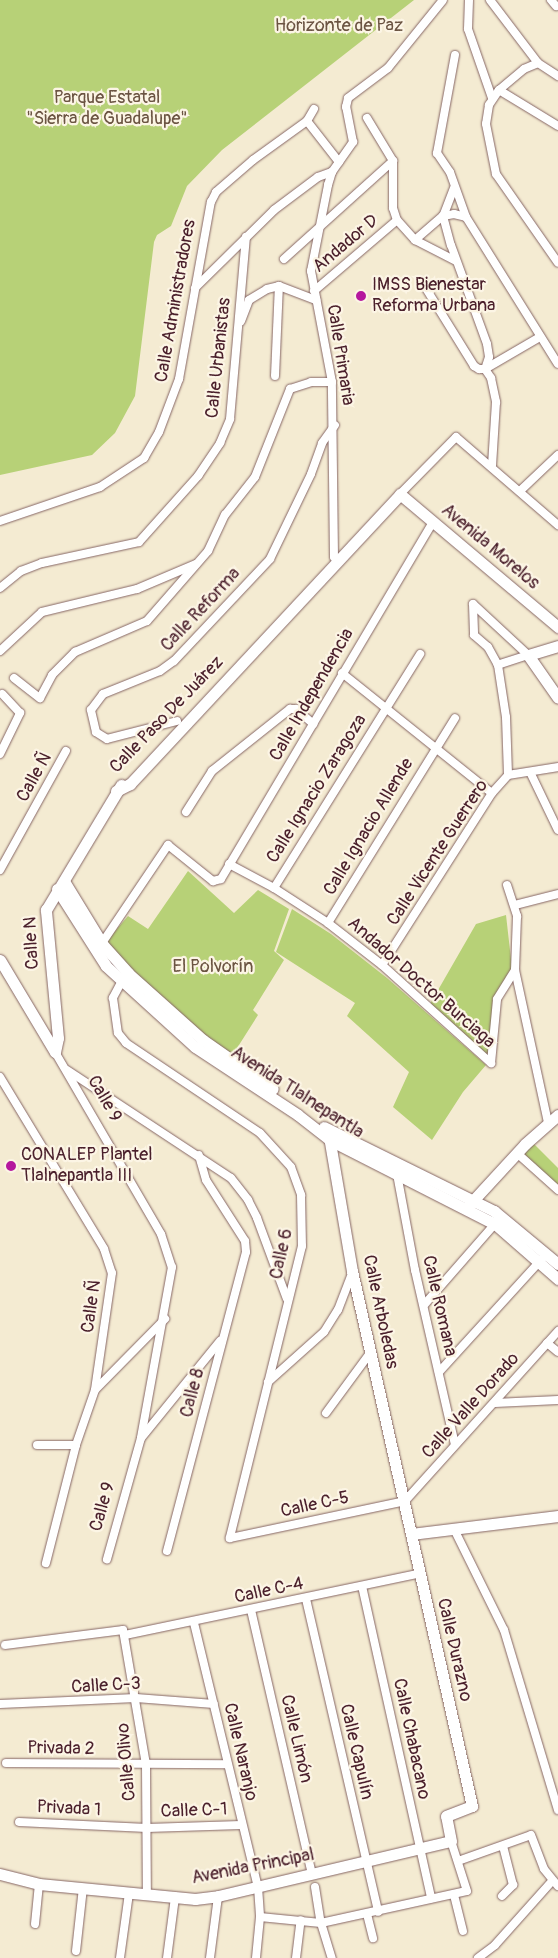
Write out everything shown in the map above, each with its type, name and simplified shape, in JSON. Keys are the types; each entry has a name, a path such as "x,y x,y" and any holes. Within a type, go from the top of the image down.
{"street":[{"name":"Calle Primaria","path":"336,560 335,425 332,382 311,271 332,172 353,142 346,107 348,98 383,73 404,53 443,0"},
{"path":"469,0 468,29 492,98"},
{"path":"490,0 538,63 558,76"},
{"path":"456,56 437,153 450,172 466,217 540,337 555,353 558,364"},
{"path":"538,63 524,69 492,98 486,124 496,174 558,263"},
{"path":"499,90 558,126"},
{"path":"314,109 307,121 339,162"},
{"path":"367,118 393,161 393,208 397,220 415,240 456,261"},
{"name":"Calle Administradores","path":"0,521 100,487 144,458 173,397 195,288 208,209 216,192 307,121"},
{"name":"Andador D","path":"284,259 320,230 393,161"},
{"path":"195,288 274,210 318,176 332,172"},
{"path":"454,187 444,216 456,261 487,344 489,357 485,369"},
{"path":"415,240 444,216 454,214 466,217"},
{"name":"Andador D","path":"314,290 397,220"},
{"name":"Calle Urbanistas","path":"0,588 21,571 42,563 134,544 144,539 198,476 226,432 235,386 246,237"},
{"path":"422,282 474,366 485,369 491,378 496,402 492,465"},
{"path":"238,327 249,300 279,286 316,300"},
{"path":"275,376 279,286"},
{"path":"485,369 540,337"},
{"path":"14,678 40,698 52,675 68,658 92,644 142,626 200,562 225,515 255,477 272,440 285,396 299,384 332,382"},
{"name":"Calle Reforma","path":"177,721 107,739 96,732 90,710 103,694 160,671 174,661 270,559 311,474 322,442 335,425"},
{"path":"265,633 346,552 456,436 521,490 558,525"},
{"path":"521,490 558,455"},
{"name":"Avenida Morelos","path":"400,494 558,628"},
{"name":"Calle Independencia","path":"100,947 168,845 217,882 432,522"},
{"path":"0,651 42,612 137,589 200,562"},
{"path":"508,775 506,717 498,665 488,647 474,635 473,604 528,655 558,698"},
{"name":"Calle Paso De Juárez","path":"116,791 177,721 265,633"},
{"name":"Calle Paso De Juárez","path":"116,791 130,784 265,633"},
{"path":"498,665 558,646"},
{"name":"Calle Ignacio Zaragoza","path":"274,888 420,654"},
{"path":"342,672 492,793"},
{"path":"0,754 20,713 2,694"},
{"path":"186,812 212,771 290,709 296,710 313,724"},
{"name":"Calle Ignacio Allende","path":"328,923 455,718"},
{"name":"Calle Ñ","path":"0,870 66,752"},
{"name":"Calle Vicente Guerrero","path":"382,965 492,793 508,775 531,774 558,768"},
{"path":"531,774 558,830"},
{"name":"Calle N","path":"55,1052 58,1038 45,914 116,791"},
{"name":"Andador Doctor Burciaga","path":"229,864 274,888 328,923 382,965 491,1063 497,999 515,970"},
{"name":"Avenida Tlalnepantla","path":"61,885 100,947 124,977 202,1040 329,1135 397,1174 504,1218 542,1258 558,1279"},
{"path":"507,885 515,906 515,970 548,1123"},
{"path":"515,906 558,894"},
{"name":"Calle 9","path":"0,960 66,1069 166,1243 172,1267 165,1319 141,1438 107,1559"},
{"name":"Calle 6","path":"124,977 113,998 115,1021 126,1044 260,1133 291,1167 301,1194 304,1222 302,1246 287,1299 230,1538"},
{"path":"66,1069 199,1155 231,1178 248,1200 287,1299"},
{"name":"Calle Ñ","path":"0,1077 111,1265 112,1282 95,1390 76,1445 46,1563"},
{"path":"469,1205 534,1136 558,1115"},
{"name":"Avenida Tlalnepantla","path":"329,1135 469,1205 542,1258 558,1264"},
{"name":"Calle Arboledas","path":"329,1135 352,1271 406,1500"},
{"path":"518,1154 558,1190"},
{"name":"Calle 8","path":"167,1551 246,1252 245,1241 206,1180 199,1155"},
{"name":"Calle Romana","path":"397,1174 455,1444"},
{"path":"424,1305 495,1224"},
{"path":"439,1372 542,1258"},
{"path":"268,1382 324,1332 338,1310 352,1271"},
{"path":"95,1390 165,1319"},
{"name":"Calle Valle Dorado","path":"406,1500 558,1331"},
{"path":"141,1438 222,1338"},
{"path":"547,1343 558,1352"},
{"path":"326,1413 370,1353"},
{"path":"495,1403 558,1400"},
{"path":"37,1445 76,1445"},
{"name":"Calle Durazno","path":"406,1500 418,1574 472,1806 446,1816 451,1841"},
{"name":"Calle C-5","path":"230,1538 406,1500"},
{"path":"411,1534 558,1516"},
{"path":"454,1529 504,1630 557,1801 558,1810"},
{"name":"Calle C-4","path":"5,1645 194,1623 418,1574"},
{"name":"Calle Chabacano","path":"362,1586 431,1898"},
{"name":"Calle Capulín","path":"306,1599 378,1912"},
{"name":"Calle Limón","path":"251,1610 312,1874"},
{"name":"Calle Naranjo","path":"194,1623 241,1825 258,1887 260,1917 256,1958"},
{"name":"Calle Olivo","path":"124,1632 146,1765 147,1894"},
{"name":"Calle C-3","path":"0,1704 136,1698 214,1704"},
{"name":"Privada 2","path":"6,1763 227,1764"},
{"name":"Privada 1","path":"19,1822 147,1828"},
{"name":"Calle C-1","path":"147,1828 241,1825"},
{"path":"458,1862 531,1835 544,1869 555,1884 495,1945 478,1958"},
{"path":"260,1917 321,1923 467,1891 451,1841"},
{"name":"Avenida Principal","path":"0,1874 39,1884 195,1899 258,1887 366,1859 451,1841"},
{"path":"502,1896 513,1885 503,1846"},
{"path":"36,1924 39,1884"},
{"path":"76,1951 83,1888"},
{"path":"315,1888 321,1923 332,1958"},
{"path":"120,1958 129,1893"},
{"path":"454,1895 463,1931"},
{"path":"210,1958 218,1896"},
{"path":"167,1958 175,1897"},
{"path":"366,1914 373,1938"},
{"path":"296,1958 301,1920"}],"green space":[{"name":"Parque Estatal \"Sierra de Guadalupe\"","path":"0,0 414,0 222,150 187,186 171,226 157,235 154,242 135,396 115,433 92,455 0,475"},
{"name":"El Polvorín","path":"188,871 234,913 258,890 289,909 274,951 284,960 253,1010 258,1015 232,1056 153,994 103,945 128,916 148,929"},
{"path":"292,909 331,934 387,978 486,1065 463,1092 432,1140 393,1107 409,1072 347,1016 355,1003 276,952"},
{"path":"506,915 512,968 494,1000 488,1058 430,1004 476,924"},
{"path":"534,1144 558,1168 558,1187 522,1153"}],"place":[{"name":"IMSS Bienestar Reforma Urbana","path":"361,296"},
{"name":"CONALEP Plantel Tlalnepantla III","path":"11,1166"}],"park label":[{"name":"Horizonte de Paz","path":"339,26"}]}
